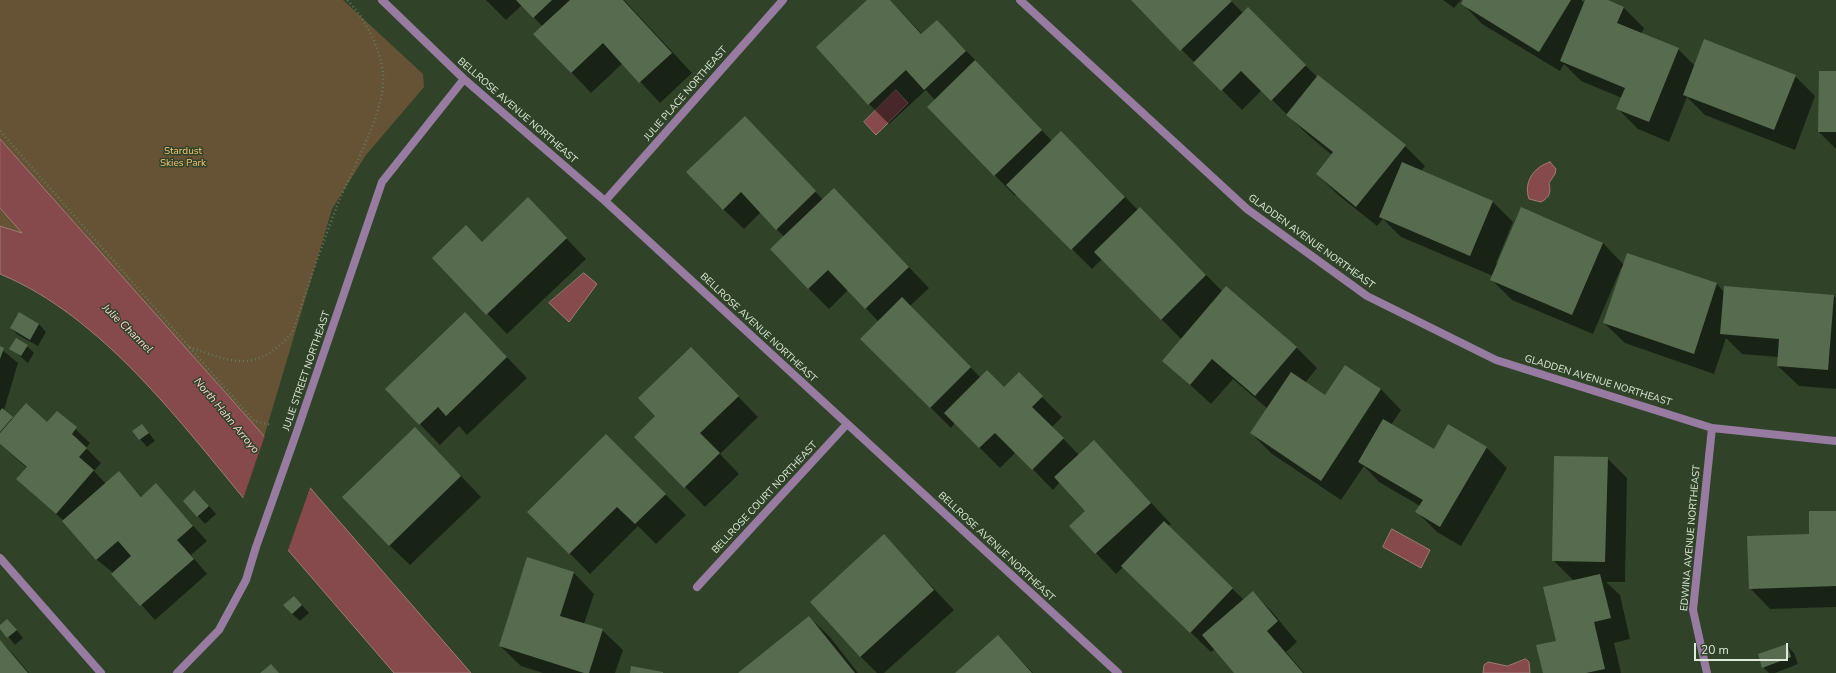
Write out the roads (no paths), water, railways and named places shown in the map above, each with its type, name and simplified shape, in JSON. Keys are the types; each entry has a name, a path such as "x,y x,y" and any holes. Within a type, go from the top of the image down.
{"street":[{"name":"BELLROSE AVENUE NORTHEAST","path":"382,0 464,79 605,201 1118,673"},
{"name":"JULIE PLACE NORTHEAST","path":"605,201 783,0"},
{"name":"GLADDEN AVENUE NORTHEAST","path":"1020,0 1247,209 1367,296 1496,360 1712,428 1836,441"},
{"name":"JULIE STREET NORTHEAST","path":"177,673 219,630 246,580 256,547 382,182 464,79"},
{"name":"BELLROSE COURT NORTHEAST","path":"697,587 847,424"},
{"name":"EDWINA AVENUE NORTHEAST","path":"1707,673 1693,610 1712,428"},
{"path":"0,558 101,673"}],"water":[{"path":"896,90 908,103 876,135 864,122"},
{"path":"0,139 312,490 471,673 394,673 167,407 137,375 106,344 72,316 37,293 0,274 0,226 22,233 0,208"},
{"path":"1550,162 1556,169 1555,174 1549,183 1550,192 1548,196 1541,202 1529,199 1528,187 1531,176 1544,164"},
{"path":"584,273 597,284 569,322 549,303"},
{"path":"1392,529 1430,550 1421,568 1383,547"},
{"path":"1526,659 1529,662 1530,673 1483,673 1484,665 1488,662 1507,666"}],"park label":[{"name":"Stardust Skies Park","path":"183,158"}],"water label":[{"name":"Julie Channel","path":"127,329"},
{"name":"North Hahn Arroyo","path":"226,416"}]}
